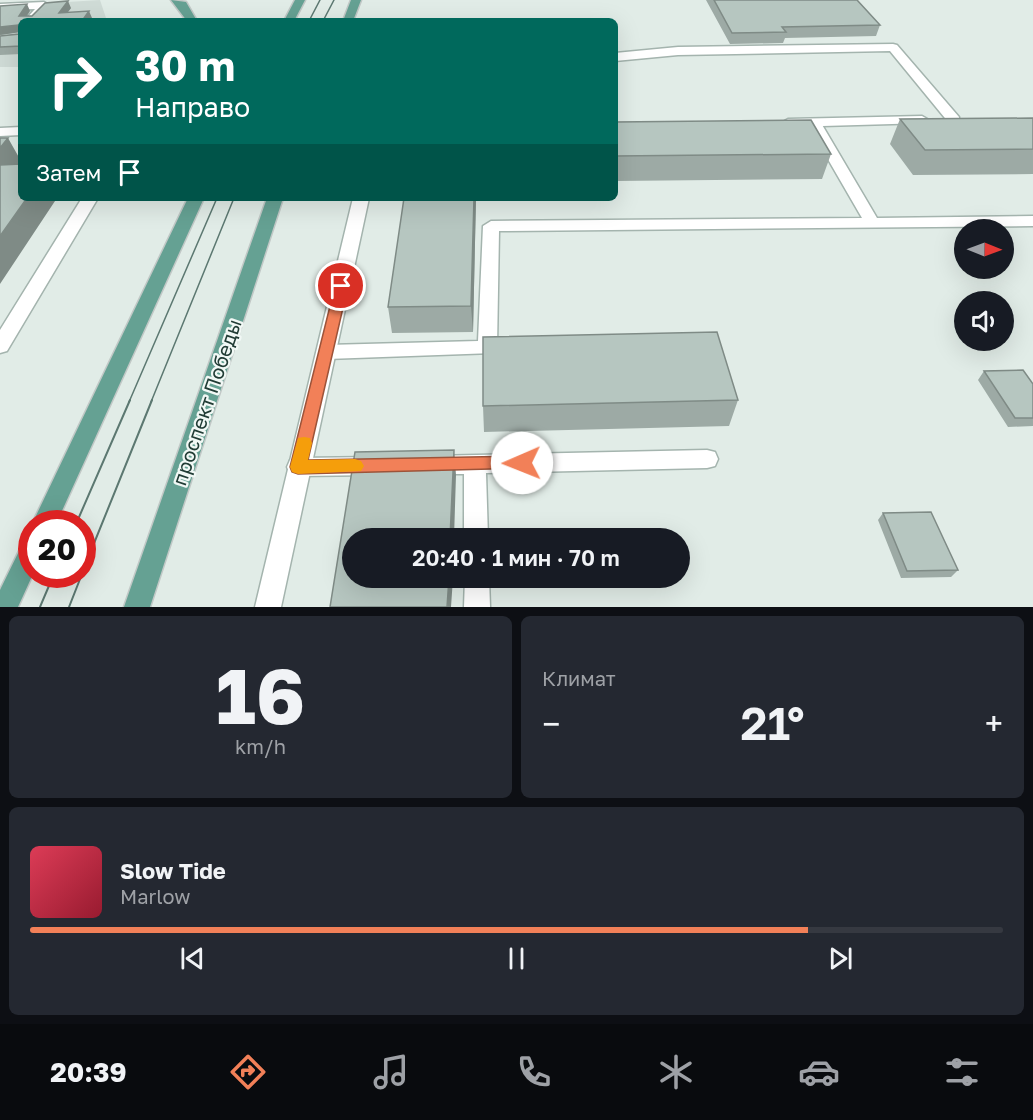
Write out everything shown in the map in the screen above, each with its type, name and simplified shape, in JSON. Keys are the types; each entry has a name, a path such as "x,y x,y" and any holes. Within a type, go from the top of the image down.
{"main road":[{"path":"176,0 182,4 190,18"},
{"path":"291,18 300,0"},
{"path":"349,18 357,0"},
{"path":"51,510 195,201"},
{"name":"проспект Победы","path":"137,607 274,201"},
{"path":"5,607 18,580"}],"street":[{"path":"0,7 44,5 32,18"},
{"path":"618,57 678,51 893,47 960,119 779,123"},
{"path":"814,123 872,222"},
{"path":"0,132 18,131"},
{"path":"0,346 88,201"},
{"path":"268,607 360,201"},
{"path":"327,352 488,348 491,226 1033,221"},
{"path":"416,465 707,459"},
{"path":"475,464 476,528"},
{"path":"298,467 393,466"},
{"path":"477,588 477,607"}],"shaded area":[{"path":"100,0 106,18 18,18 18,67 0,67 0,6"}],"building":[{"path":"714,0 857,0 880,25 782,27 786,32 732,33"},
{"path":"68,1 59,13 89,11 84,18 18,18 18,25 0,27 0,6 27,4 19,16 32,16 45,3"},
{"path":"18,34 18,46 0,47 0,36"},
{"path":"1033,118 1033,149 925,150 900,119"},
{"path":"811,120 831,154 618,156 618,122"},
{"path":"0,138 8,138 0,148"},
{"path":"18,164 18,201 25,201 0,236 0,165"},
{"path":"404,201 474,201 471,306 388,307"},
{"path":"717,332 738,400 483,406 483,337"},
{"path":"1023,370 1033,384 1033,418 1015,418 984,371"},
{"path":"454,450 450,528 343,528 355,452"},
{"path":"931,512 958,570 907,571 883,513"},
{"path":"342,533 342,588 448,588 447,607 330,607"}],"tram line":[{"path":"311,18 320,0"},
{"path":"325,18 334,0"},
{"path":"129,402 216,201"},
{"path":"151,402 233,201"},
{"path":"82,510 130,400"},
{"path":"96,538 152,400"},
{"path":"40,607 48,588"},
{"path":"69,607 76,588"}],"slow traffic":[{"path":"304,443 298,467 355,466"}],"route":[{"path":"341,286 298,467 522,463"}]}
